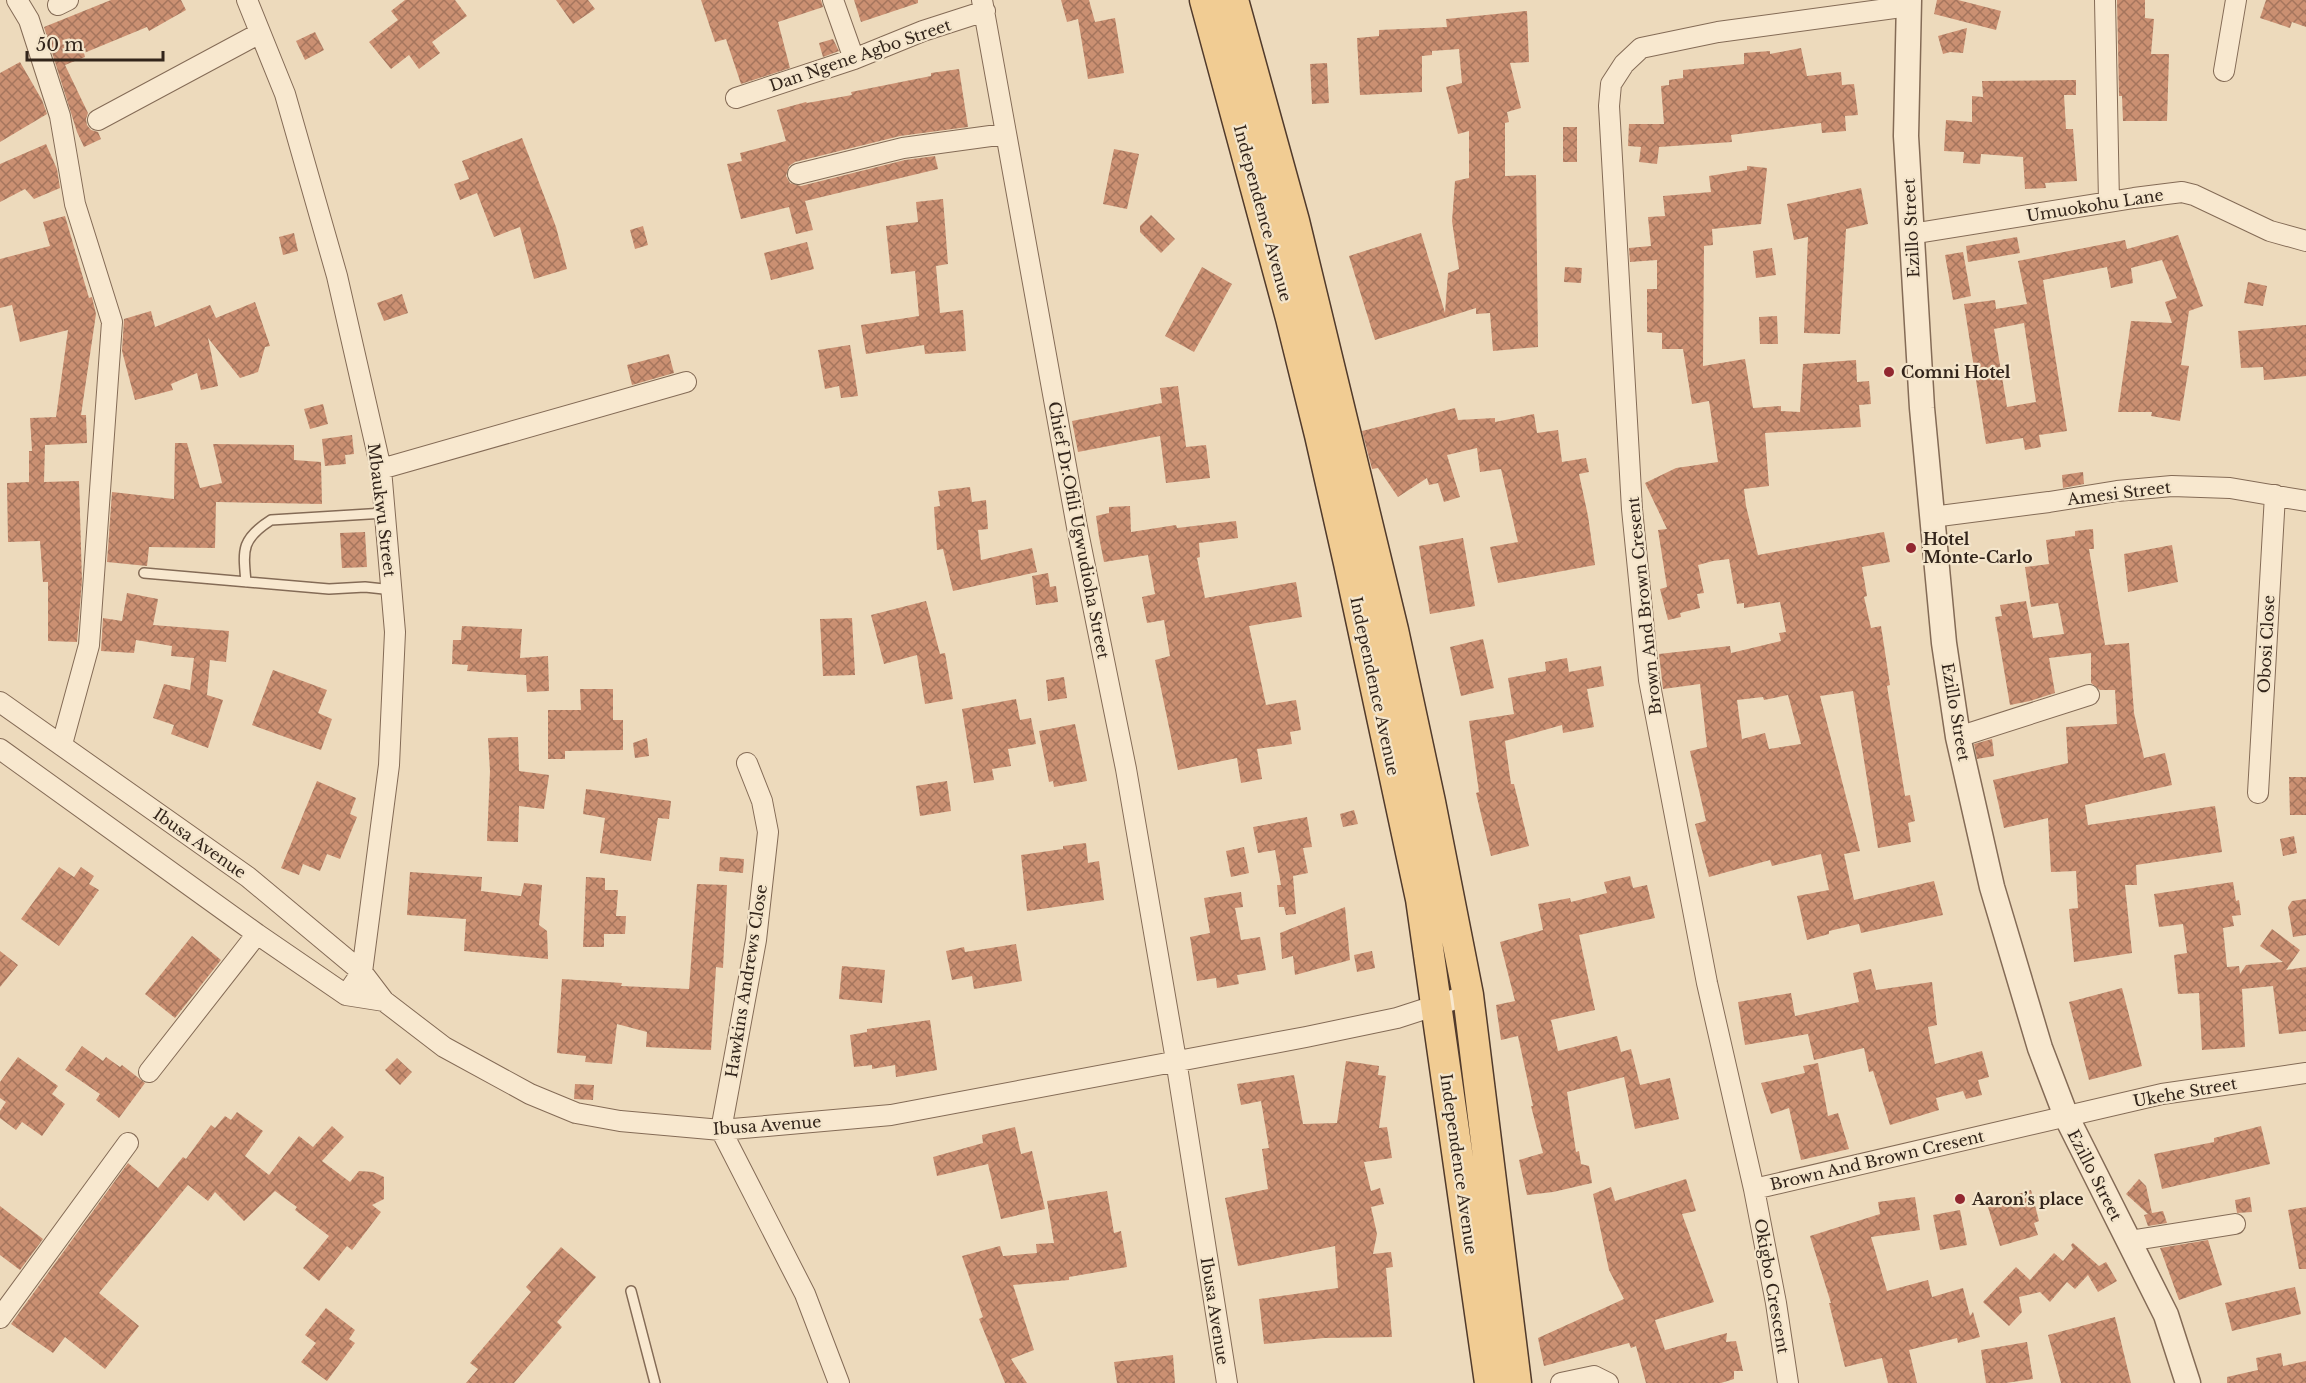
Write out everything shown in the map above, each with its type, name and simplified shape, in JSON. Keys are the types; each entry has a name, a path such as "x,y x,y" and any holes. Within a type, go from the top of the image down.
{"main road":[{"name":"Independence Avenue","path":"1205,0 1320,435 1420,899 1490,1383"},
{"name":"Independence Avenue","path":"1233,0 1294,221 1383,588 1430,802 1468,995 1516,1383"}],"street":[{"path":"16,0 29,20 60,116 75,204 112,322 89,645 63,744"},
{"name":"Mbaukwu Street","path":"247,0 285,94 337,276 381,470 393,590 395,632 389,765 362,972 346,995"},
{"path":"833,0 854,59"},
{"path":"2105,0 2109,202"},
{"path":"2224,71 2236,0"},
{"name":"Brown And Brown Cresent","path":"1909,3 1880,5 1718,32 1641,48 1624,64 1611,84 1609,106 1632,509 1649,680 1707,983 1754,1189 2066,1116"},
{"name":"Ezillo Street","path":"1909,3 1906,136 1922,408 1944,643 1958,737 1992,887 2040,1048 2066,1116 2166,1315 2188,1383"},
{"name":"Dan Ngene Agbo Street","path":"736,98 854,59 983,6"},
{"name":"Chief Dr.Ofili Ugwudioha Street","path":"983,6 1077,527 1126,769 1176,1060"},
{"path":"98,120 260,33"},
{"path":"798,174 903,148 1005,134"},
{"name":"Umuokohu Lane","path":"1911,234 2182,192 2194,195 2270,231 2306,241"},
{"path":"381,470 686,382"},
{"name":"Amesi Street","path":"1932,517 2117,491 2172,486 2230,488 2306,501"},
{"name":"Obosi Close","path":"2258,793 2275,495"},
{"path":"1958,737 2089,695"},
{"name":"Ibusa Avenue","path":"0,702 63,744 248,877 362,972 384,1001 444,1047 530,1094 576,1113 620,1121 721,1130 891,1115 1306,1037 1397,1018 1468,995"},
{"name":"Ibusa Avenue","path":"0,749 257,934 346,995 384,1001"},
{"name":"Hawkins Andrews Close","path":"721,1130 756,940 768,832 762,801 747,763"},
{"path":"149,1072 257,934"},
{"name":"Ibusa Avenue","path":"1176,1060 1227,1383"},
{"name":"Ukehe Street","path":"2066,1116 2162,1094 2306,1073"},
{"path":"721,1130 805,1294 839,1383"},
{"path":"0,1318 128,1143"},
{"name":"Okigbo Crescent","path":"1754,1189 1776,1303 1788,1383"},
{"path":"2128,1241 2235,1224"},
{"path":"1561,1383 1594,1376 1608,1383"}],"lane":[{"path":"246,582 243,552 256,530 271,520 385,513"},
{"path":"144,573 329,589 365,587 393,590"},
{"path":"631,1291 655,1383"}],"building":[{"path":"111,0 181,0 186,10 149,31 147,27 84,53 85,57 65,65 88,113 87,125 91,130 98,132 101,139 84,147 77,132 44,27"},
{"path":"405,0 455,0 467,16 432,42 440,53 419,69 409,55 391,69 369,42 398,20 391,11"},
{"path":"556,0 588,0 595,9 573,24"},
{"path":"701,0 821,0 823,7 778,22 790,68 741,84 726,39 715,42"},
{"path":"854,0 918,0 918,3 861,22"},
{"path":"1061,0 1089,0 1095,22 1115,18 1124,73 1088,79 1078,19 1067,22"},
{"path":"1937,0 1958,0 2001,11 1996,30 1934,14"},
{"path":"2117,0 2145,0 2145,18 2154,19 2151,54 2169,54 2167,121 2123,121 2122,96 2119,96"},
{"path":"2266,0 2306,0 2306,27 2292,22 2290,28 2260,18"},
{"path":"1527,11 1529,62 1510,63 1521,108 1507,112 1509,122 1505,123 1505,176 1536,175 1538,347 1493,351 1490,313 1476,314 1476,308 1375,340 1349,256 1421,233 1445,313 1448,273 1459,269 1452,221 1455,181 1469,178 1469,131 1458,134 1446,87 1462,83 1459,49 1432,51 1432,55 1422,56 1422,92 1360,95 1357,38 1379,36 1379,30 1447,27 1446,19"},
{"path":"1967,28 1963,53 1943,54 1938,36"},
{"path":"315,32 324,50 305,60 296,41"},
{"path":"833,39 839,51 823,57 819,43"},
{"path":"1801,48 1807,76 1841,72 1842,85 1854,84 1858,115 1845,116 1846,131 1822,133 1821,123 1731,135 1732,142 1659,147 1657,164 1639,162 1641,147 1628,146 1629,124 1664,124 1661,86 1669,85 1669,80 1683,78 1683,70 1744,64 1744,53 1770,51 1770,54"},
{"path":"20,62 42,100 47,114 0,142 0,73"},
{"path":"1327,63 1329,103 1312,104 1310,64"},
{"path":"959,69 968,127 900,136 795,162 789,166 786,176 790,183 801,186 905,160 935,156 938,169 805,201 813,230 796,234 789,207 741,219 727,164 742,161 740,153 786,141 777,110 806,102 852,95 851,92 931,76 931,73"},
{"path":"2076,80 2076,95 2064,95 2066,129 2073,129 2077,181 2045,183 2046,188 2025,189 2023,157 1981,154 1980,164 1963,163 1964,152 1944,151 1946,120 1972,122 1972,96 1983,97 1982,81"},
{"path":"1563,127 1577,127 1577,162 1563,162"},
{"path":"522,138 556,227 567,269 534,279 520,227 494,237 477,193 460,200 454,184 469,179 462,161"},
{"path":"46,144 57,169 60,188 34,199 25,189 0,202 0,164"},
{"path":"1114,149 1139,154 1127,209 1103,204"},
{"path":"1747,166 1767,168 1761,224 1712,229 1713,245 1704,246 1703,366 1745,359 1753,408 1781,406 1781,411 1800,412 1803,364 1856,360 1857,382 1869,381 1871,404 1859,405 1861,427 1765,433 1769,486 1744,489 1746,506 1758,555 1884,532 1890,562 1862,567 1867,596 1864,597 1871,628 1881,626 1890,685 1887,686 1905,796 1910,795 1915,821 1908,823 1911,842 1878,848 1853,691 1820,696 1860,851 1844,854 1854,900 1934,881 1943,915 1861,933 1859,924 1829,931 1829,934 1807,940 1797,896 1829,890 1821,854 1772,866 1770,860 1709,877 1695,824 1706,821 1690,751 1707,747 1700,684 1663,689 1659,654 1730,646 1731,653 1781,641 1779,633 1786,632 1780,602 1744,608 1744,603 1737,604 1729,559 1713,561 1698,565 1704,593 1697,594 1700,608 1680,613 1681,617 1668,620 1660,589 1667,587 1658,530 1667,529 1645,483 1676,468 1718,462 1709,401 1692,404 1683,349 1662,349 1662,333 1647,332 1647,289 1657,289 1657,260 1630,262 1629,248 1651,246 1648,217 1665,216 1663,196 1711,192 1709,176 1747,170","holes":["1788,695 1801,744 1769,749 1765,733 1742,739 1737,700 1763,697 1764,700"]},
{"path":"1861,188 1868,224 1846,229 1840,334 1804,333 1808,237 1794,240 1787,204"},
{"path":"943,199 948,264 936,266 940,313 963,310 966,351 925,354 924,345 866,354 861,325 919,316 915,271 891,274 886,226 918,222 916,202"},
{"path":"1151,215 1175,239 1161,253 1140,232 1140,226"},
{"path":"65,216 89,298 92,297 96,314 81,415 86,415 87,443 45,445 44,482 79,481 82,581 77,642 48,641 48,582 43,582 40,541 8,542 7,483 29,482 29,451 32,451 30,418 56,417 68,330 20,342 12,305 0,308 0,259 50,246 43,222"},
{"path":"643,226 648,245 635,249 630,230"},
{"path":"294,233 298,251 283,255 279,237"},
{"path":"2178,235 2203,306 2189,311 2181,365 2189,366 2180,421 2151,416 2152,412 2118,412 2131,321 2172,323 2165,302 2177,298 2162,260 2131,268 2133,283 2111,288 2107,267 2043,280 2067,431 2039,435 2041,447 2025,450 2023,438 1986,444 1964,304 1995,300 1996,309 2027,304 2018,261 2125,240 2127,249","holes":["2024,323 2036,402 2007,407 1994,329"]},
{"path":"2017,237 2020,253 1968,262 1966,246"},
{"path":"807,242 814,269 771,280 764,253"},
{"path":"1772,248 1776,275 1756,278 1753,251"},
{"path":"1963,252 1971,296 1953,300 1945,255"},
{"path":"1202,267 1232,284 1194,352 1165,336"},
{"path":"1565,267 1582,268 1581,283 1564,282"},
{"path":"2248,282 2267,286 2263,306 2244,303"},
{"path":"402,294 408,313 384,321 377,303"},
{"path":"255,302 270,346 265,347 258,372 240,378 208,338 218,386 201,390 197,373 171,384 173,390 135,400 122,351 124,319 151,311 155,327 210,305 216,318"},
{"path":"1777,316 1778,344 1760,344 1759,317"},
{"path":"2306,325 2306,376 2264,380 2263,367 2241,368 2238,331"},
{"path":"850,345 858,396 841,398 839,386 825,389 818,350"},
{"path":"669,354 674,373 632,385 627,365"},
{"path":"1178,386 1186,447 1206,445 1210,478 1166,483 1160,436 1078,452 1072,421 1162,403 1160,388"},
{"path":"323,404 328,424 310,429 304,409"},
{"path":"1455,408 1458,420 1495,418 1495,422 1534,414 1537,433 1558,430 1562,462 1586,458 1589,472 1579,474 1595,565 1498,583 1490,547 1518,542 1501,469 1480,472 1477,448 1447,455 1460,497 1444,502 1438,483 1429,485 1427,478 1398,497 1378,468 1372,469 1362,431"},
{"path":"352,435 354,454 345,455 346,464 325,466 322,439"},
{"path":"175,443 187,443 200,488 222,483 213,444 294,445 294,460 321,462 322,504 216,502 215,548 149,547 147,566 107,562 112,492 174,499"},
{"path":"2083,472 2084,484 2063,488 2062,475"},
{"path":"970,487 972,502 986,500 988,529 978,530 981,560 1032,548 1037,572 953,591 943,549 937,550 934,507 940,506 938,491"},
{"path":"1130,506 1131,532 1176,525 1177,528 1236,521 1238,538 1199,543 1200,557 1197,558 1205,598 1296,582 1302,617 1249,626 1266,705 1296,700 1301,730 1290,732 1292,744 1257,749 1262,779 1241,783 1237,758 1178,770 1155,660 1170,656 1164,620 1147,623 1142,597 1155,594 1148,555 1104,562 1099,537 1096,516 1109,513 1109,507"},
{"path":"2093,529 2094,549 2089,549 2105,645 2129,643 2134,713 2144,758 2165,753 2172,785 2085,805 2088,825 2215,806 2222,852 2136,865 2137,885 2125,885 2132,953 2074,962 2069,909 2078,908 2076,871 2051,872 2048,818 2004,828 1993,780 2068,763 2066,727 2117,724 2115,690 2100,690 2091,683 2091,653 2049,658 2055,693 2010,705 1995,617 2002,616 2000,605 2026,601 2033,638 2064,634 2058,603 2031,607 2025,567 2049,564 2046,540 2075,536 2075,531"},
{"path":"365,532 367,567 342,568 340,533"},
{"path":"1463,538 1475,606 1430,614 1419,546"},
{"path":"2172,545 2178,582 2128,592 2124,554"},
{"path":"1048,573 1050,587 1056,586 1058,602 1036,605 1032,576"},
{"path":"127,593 158,599 153,625 229,631 226,662 210,660 207,695 223,700 208,748 171,734 174,725 153,718 164,684 190,690 194,658 171,656 172,646 136,640 134,653 101,651 103,618 122,621"},
{"path":"926,601 940,654 945,653 953,699 925,704 917,655 884,664 871,615"},
{"path":"852,618 855,675 823,676 820,619"},
{"path":"462,626 522,629 520,658 548,656 549,691 527,692 526,675 467,671 468,665 452,664 453,640 461,640"},
{"path":"1483,639 1494,688 1461,696 1450,647"},
{"path":"1567,658 1569,672 1601,666 1604,686 1587,689 1594,727 1563,733 1562,725 1505,741 1511,784 1514,784 1529,846 1491,856 1476,793 1479,792 1469,721 1514,714 1508,678 1546,671 1545,662"},
{"path":"273,670 327,690 318,713 332,719 321,750 252,725"},
{"path":"1064,677 1067,698 1048,701 1046,680"},
{"path":"580,689 613,689 613,720 623,720 623,750 565,751 565,759 548,759 548,710 581,710"},
{"path":"1016,699 1020,720 1031,718 1036,744 1008,749 1011,766 992,769 994,780 974,783 962,709"},
{"path":"1075,724 1087,781 1054,787 1053,781 1049,782 1039,731"},
{"path":"518,737 519,771 549,775 544,809 519,806 518,842 487,841 490,771 488,738"},
{"path":"647,738 649,756 635,758 633,743"},
{"path":"1992,739 1994,756 1977,759 1974,744"},
{"path":"2289,777 2306,777 2306,815 2290,815"},
{"path":"317,781 356,798 350,814 357,817 340,859 327,854 320,871 303,864 299,875 281,868"},
{"path":"947,781 951,811 920,816 916,786"},
{"path":"586,789 671,801 669,819 658,818 651,861 600,853 605,818 583,814"},
{"path":"1354,810 1358,824 1343,827 1340,814"},
{"path":"1307,817 1312,847 1303,848 1308,873 1293,876 1296,914 1286,915 1284,907 1279,907 1277,885 1281,885 1275,850 1258,853 1253,827"},
{"path":"2294,836 2297,853 2283,856 2280,839"},
{"path":"1086,843 1088,863 1099,861 1104,900 1027,911 1021,855"},
{"path":"1244,847 1249,873 1231,877 1226,851"},
{"path":"720,857 744,859 743,873 719,871"},
{"path":"59,867 74,877 81,867 94,876 89,884 99,890 59,946 21,919"},
{"path":"410,872 482,877 481,891 521,896 524,883 542,885 539,925 547,931 548,959 464,951 466,919 407,915"},
{"path":"1630,876 1633,888 1647,885 1655,918 1579,935 1595,1010 1551,1020 1558,1051 1617,1036 1621,1052 1631,1049 1640,1085 1670,1078 1679,1119 1635,1129 1624,1077 1567,1092 1576,1152 1579,1151 1581,1164 1589,1166 1592,1183 1527,1195 1519,1160 1543,1153 1531,1106 1533,1106 1518,1036 1501,1040 1496,1005 1515,1001 1500,942 1543,930 1538,904 1570,898 1571,902 1607,893 1604,882"},
{"path":"586,877 605,878 605,890 618,890 616,916 626,916 625,934 604,934 604,947 583,947"},
{"path":"2233,882 2241,915 2232,916 2234,926 2223,928 2227,967 2239,966 2240,974 2246,965 2283,962 2260,946 2272,929 2300,950 2286,970 2306,967 2306,1031 2279,1034 2273,986 2242,989 2245,1047 2202,1050 2199,993 2178,994 2174,955 2187,953 2183,924 2159,927 2154,894"},
{"path":"697,884 727,885 723,968 716,967 711,1050 646,1047 647,1032 617,1024 612,1064 585,1062 586,1056 557,1053 562,979 622,983 621,986 689,989"},
{"path":"1241,892 1243,907 1235,908 1241,940 1260,937 1266,970 1237,975 1239,984 1217,988 1216,978 1197,981 1190,937 1210,933 1204,898"},
{"path":"2306,899 2306,935 2293,937 2288,907 2292,901"},
{"path":"1345,907 1350,960 1295,975 1293,956 1282,959 1280,933"},
{"path":"192,936 221,960 175,1018 145,994"},
{"path":"1016,944 1022,981 974,989 972,976 952,980 946,951 964,947 965,952"},
{"path":"0,951 18,965 0,987"},
{"path":"1372,951 1375,968 1357,972 1354,955"},
{"path":"842,966 885,970 882,1003 839,999"},
{"path":"1871,969 1876,990 1932,982 1937,1025 1928,1027 1935,1064 1982,1051 1989,1077 1978,1080 1982,1095 1966,1099 1963,1091 1936,1098 1939,1110 1890,1125 1873,1071 1869,1072 1864,1048 1814,1060 1808,1034 1745,1045 1738,1002 1791,993 1795,1016 1859,1002 1853,973"},
{"path":"2122,988 2142,1066 2089,1080 2069,1002"},
{"path":"930,1020 937,1070 896,1077 895,1065 872,1069 872,1065 854,1067 850,1035 867,1032 867,1029"},
{"path":"82,1046 103,1061 106,1057 120,1067 122,1065 145,1083 119,1118 96,1100 100,1094 65,1070"},
{"path":"18,1057 58,1086 52,1094 65,1104 42,1136 22,1122 16,1130 0,1118 0,1111 6,1102 0,1098 0,1082"},
{"path":"397,1058 412,1072 400,1085 385,1070"},
{"path":"1346,1061 1379,1066 1378,1075 1386,1076 1379,1128 1387,1127 1392,1158 1364,1162 1371,1191 1380,1188 1384,1204 1371,1207 1377,1234 1373,1254 1391,1252 1393,1267 1386,1268 1392,1337 1324,1338 1264,1344 1259,1299 1338,1288 1335,1246 1238,1266 1225,1198 1268,1189 1262,1149 1269,1148 1261,1101 1241,1105 1237,1084 1294,1075 1303,1124 1337,1123"},
{"path":"1818,1063 1828,1116 1838,1113 1849,1149 1801,1160 1789,1108 1771,1114 1761,1083 1805,1073 1803,1066"},
{"path":"575,1084 594,1085 593,1100 574,1099"},
{"path":"237,1112 263,1131 245,1156 269,1175 299,1136 313,1147 332,1126 344,1137 322,1161 350,1182 359,1171 373,1172 384,1177 384,1199 372,1205 381,1212 352,1250 347,1246 319,1281 303,1268 329,1236 295,1210 297,1207 275,1191 244,1221 215,1192 208,1201 188,1185 99,1293 139,1326 105,1369 65,1337 53,1353 11,1324 128,1163 158,1188 183,1157 186,1159 211,1125 215,1128 225,1116 231,1120"},
{"path":"2261,1126 2270,1164 2162,1189 2154,1154 2214,1142 2214,1138"},
{"path":"1015,1127 1021,1154 1032,1151 1045,1209 1001,1219 988,1164 937,1176 933,1157 983,1143 982,1135"},
{"path":"1686,1179 1696,1211 1682,1214 1714,1302 1655,1320 1665,1350 1727,1333 1726,1342 1736,1341 1743,1371 1734,1371 1734,1379 1721,1383 1646,1383 1636,1346 1631,1348 1629,1343 1544,1366 1538,1338 1624,1299 1609,1270 1593,1194 1611,1187 1615,1201"},
{"path":"2139,1179 2146,1186 2152,1213 2163,1211 2167,1223 2148,1226 2144,1215 2148,1214 2126,1194"},
{"path":"2031,1190 2039,1221 2034,1223 2038,1235 2000,1246 1987,1204"},
{"path":"1107,1191 1114,1233 1121,1231 1127,1267 1069,1277 1069,1280 1013,1285 1034,1350 1011,1359 1027,1383 1005,1383 979,1319 983,1317 962,1256 1000,1246 1003,1256 1037,1253 1036,1244 1054,1243 1047,1201"},
{"path":"1915,1197 1920,1230 1871,1237 1887,1291 1928,1280 1932,1297 1963,1288 1970,1316 1973,1312 1980,1337 1958,1343 1957,1338 1909,1350 1917,1383 1888,1383 1882,1358 1845,1367 1829,1303 1831,1303 1810,1236 1880,1214 1878,1202"},
{"path":"2250,1197 2252,1212 2237,1213 2235,1200"},
{"path":"0,1206 43,1239 20,1270 0,1255"},
{"path":"2306,1207 2306,1269 2299,1269 2288,1210"},
{"path":"1960,1210 1967,1245 1940,1250 1933,1215"},
{"path":"2208,1240 2222,1285 2179,1300 2160,1248"},
{"path":"2073,1243 2099,1266 2106,1262 2117,1281 2098,1292 2088,1275 2075,1289 2067,1282 2050,1302 2040,1292 2019,1297 2022,1312 2009,1326 1983,1302 2016,1267 2030,1280 2054,1253 2063,1261 2073,1249 2071,1245"},
{"path":"561,1247 596,1277 557,1322 562,1327 514,1383 466,1383 478,1369 470,1363 531,1292 526,1287"},
{"path":"2295,1287 2301,1314 2232,1331 2225,1303"},
{"path":"326,1308 355,1330 349,1339 355,1343 327,1381 301,1362 316,1343 305,1335"},
{"path":"2115,1317 2131,1383 2061,1383 2048,1335"},
{"path":"2027,1342 2033,1379 1986,1383 1981,1350"},
{"path":"2281,1353 2283,1366 2306,1361 2306,1383 2227,1383 2227,1377 2258,1370 2256,1358"},
{"path":"1173,1355 1175,1383 1117,1383 1114,1362"}],"place":[{"name":"Comni Hotel","path":"1889,372"},
{"name":"Hotel Monte-Carlo","path":"1911,548"},
{"name":"Aaron’s place","path":"1960,1199"}]}
